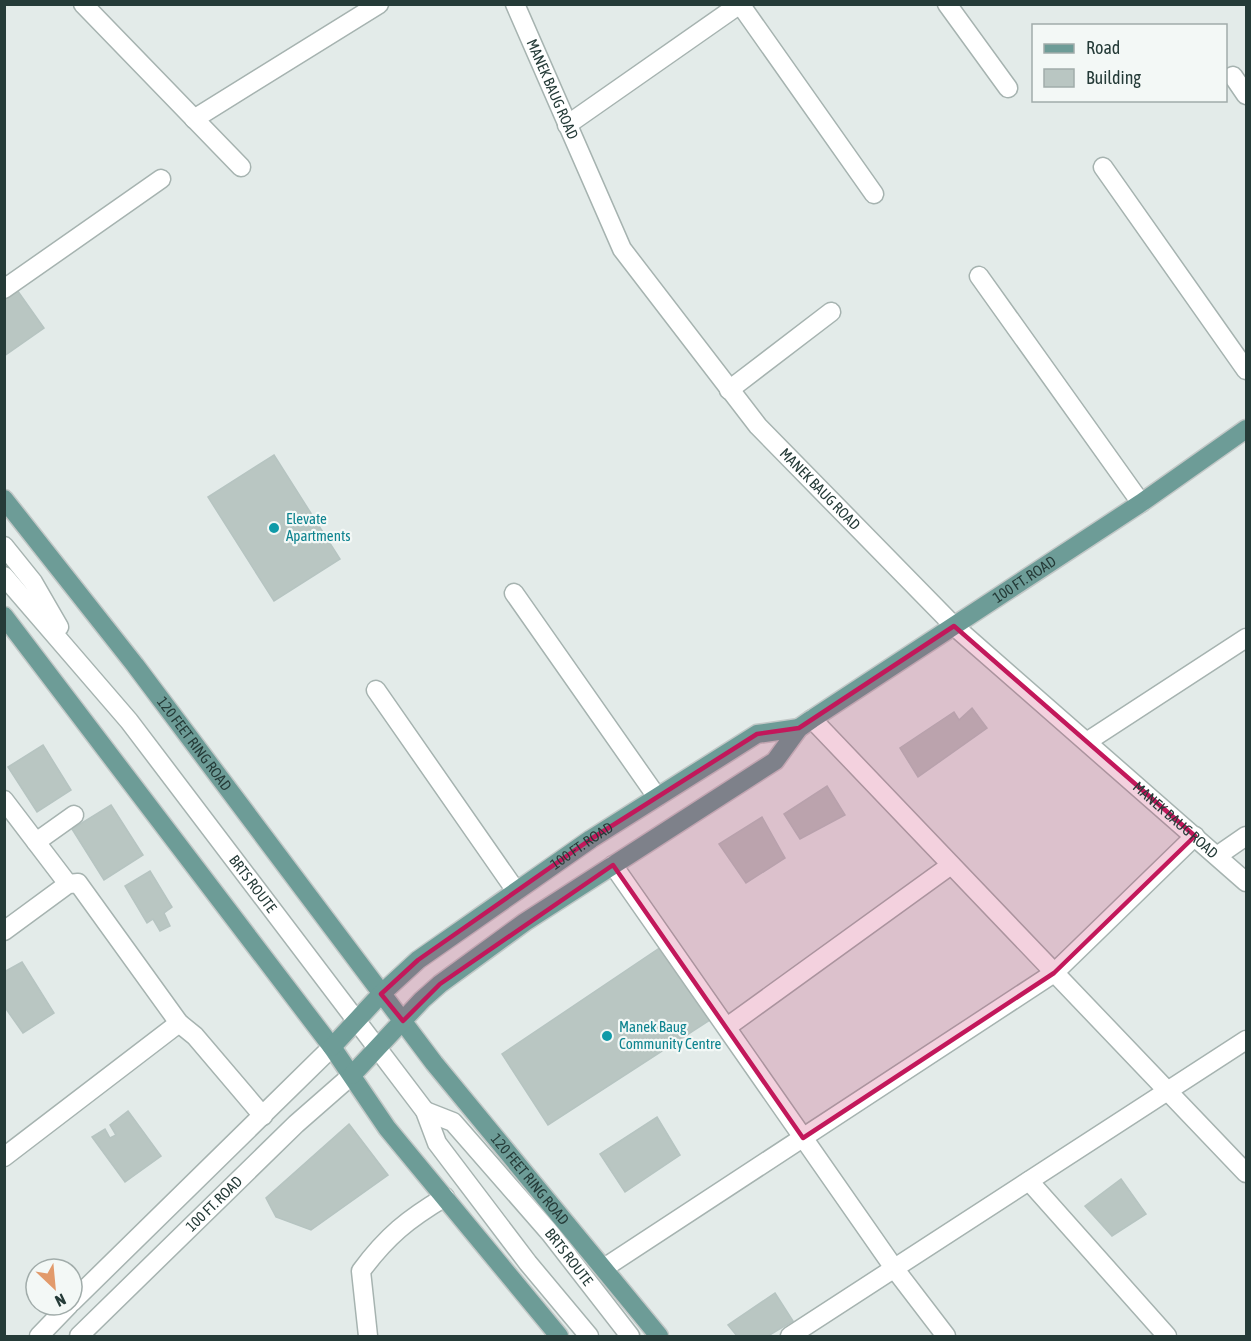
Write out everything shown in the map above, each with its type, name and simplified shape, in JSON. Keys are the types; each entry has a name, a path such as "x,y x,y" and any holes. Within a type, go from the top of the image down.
{"main road":[{"name":"100 FT. ROAD","path":"352,1075 440,984 525,922 776,761 806,724 1141,503 1246,429"},
{"name":"120 FEET RING ROAD","path":"4,499 135,665 434,1063 659,1336"},
{"path":"4,616 332,1047 387,1128 559,1336"},
{"name":"100 FT. ROAD","path":"332,1047 381,994 418,960 591,839 757,734 806,724"}],"street":[{"path":"83,4 241,167"},
{"path":"194,119 379,4"},
{"name":"MANEK BAUG ROAD","path":"515,4 622,249 758,426 954,626 1088,741 1246,882"},
{"path":"567,125 740,4 874,194"},
{"path":"947,4 1008,88"},
{"path":"1233,76 1246,95"},
{"path":"1103,167 1246,370"},
{"path":"4,289 161,179"},
{"path":"979,276 1141,503"},
{"path":"729,390 831,312"},
{"name":"BRTS ROUTE","path":"4,546 33,582 78,660"},
{"name":"BRTS ROUTE","path":"4,576 78,660 250,879 425,1111 437,1143 528,1263 589,1336"},
{"path":"514,593 657,797"},
{"path":"1088,741 1246,638"},
{"path":"376,690 516,891"},
{"path":"806,724 951,865 1246,1173"},
{"path":"4,800 68,884"},
{"path":"36,842 74,815"},
{"path":"604,1268 1054,973 1195,836"},
{"path":"1217,856 1246,837"},
{"path":"613,865 894,1268 946,1336"},
{"path":"727,1027 951,865"},
{"path":"4,932 68,884 78,883 179,1023 195,1036 264,1116"},
{"path":"4,1157 179,1023"},
{"path":"790,1336 1246,1040"},
{"name":"100 FT. ROAD","path":"84,1291 332,1047"},
{"name":"100 FT. ROAD","path":"79,1336 296,1124 352,1075"},
{"name":"BRTS ROUTE","path":"425,1111 453,1122 550,1233 630,1336"},
{"path":"1029,1181 1167,1336"},
{"path":"368,1336 361,1271 377,1249 409,1218 445,1197"},
{"name":"100 FT. ROAD","path":"39,1336 58,1317"}],"highlighted area":[{"path":"954,626 1195,836 1054,973 803,1138 613,865 440,984 403,1021 381,994 418,960 591,839 757,734 799,728"}],"building":[{"path":"17,290 44,328 4,356 4,299"},
{"name":"Elevate Apartments","path":"274,455 340,559 274,601 208,497"},
{"path":"972,708 987,728 918,777 900,748 954,712 959,720"},
{"path":"43,745 71,790 37,812 8,767"},
{"path":"827,786 845,815 800,839 784,814"},
{"path":"111,805 143,855 104,880 72,829"},
{"path":"762,817 785,858 746,883 719,844"},
{"path":"150,871 172,907 164,913 170,926 160,931 153,919 147,923 125,886"},
{"name":"Manek Baug Community Centre","path":"664,945 713,1018 548,1125 502,1054"},
{"path":"22,962 54,1013 23,1033 4,1006 4,972"},
{"path":"128,1111 161,1156 125,1182 92,1137 105,1129 110,1138 116,1135 110,1125"},
{"path":"657,1117 680,1155 625,1192 600,1154"},
{"path":"349,1124 388,1175 311,1230 276,1217 266,1198"},
{"path":"1121,1179 1146,1214 1112,1236 1085,1206"},
{"path":"775,1293 793,1321 768,1336 737,1336 728,1325"}],"place":[{"name":"Elevate Apartments","path":"274,528"},
{"name":"Manek Baug Community Centre","path":"607,1036"}]}
